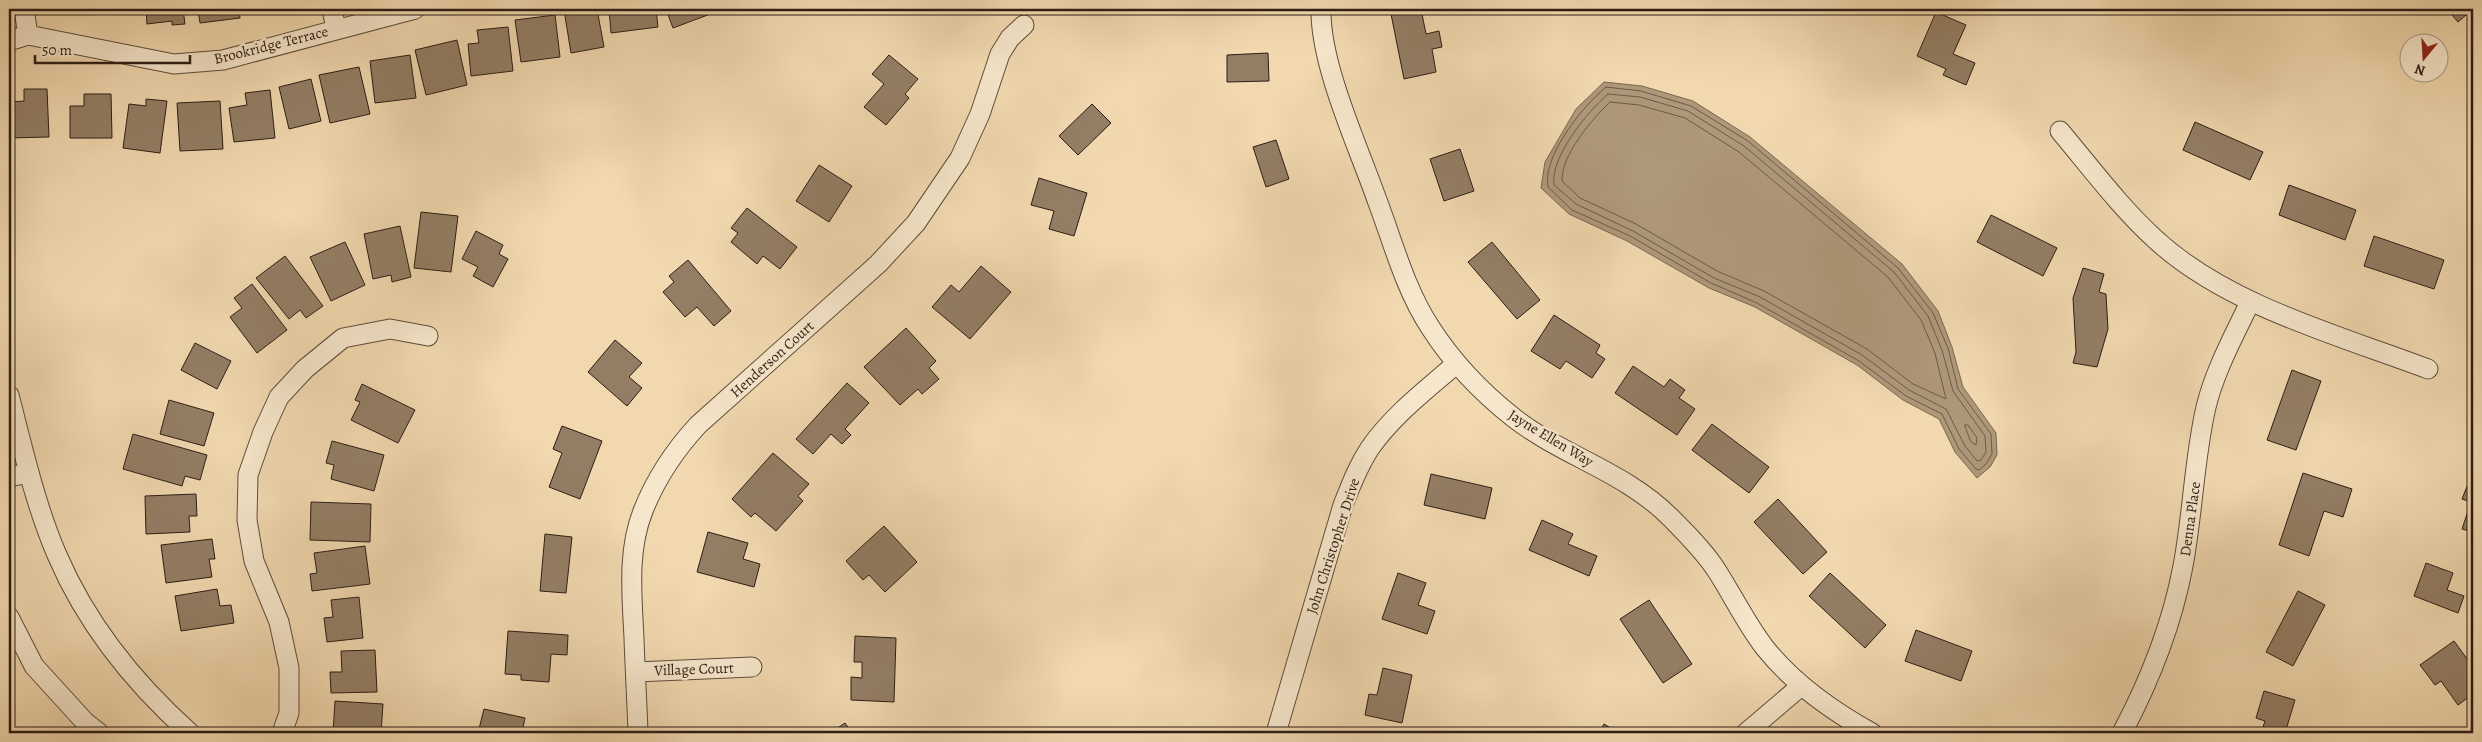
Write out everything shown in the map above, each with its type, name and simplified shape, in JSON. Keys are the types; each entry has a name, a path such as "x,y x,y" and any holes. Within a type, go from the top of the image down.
{"street":[{"path":"24,9 28,35"},
{"path":"332,9 336,29"},
{"name":"Brookridge Terrace","path":"9,41 28,35 174,64 223,60 415,9"},
{"name":"Jayne Ellen Way","path":"1321,9 1320,19 1333,79 1410,288 1429,326 1456,364 1483,393 1516,420 1548,440 1615,474 1669,516 1716,568 1764,647 1801,686 1841,716 1872,733"},
{"name":"Henderson Court","path":"638,733 631,585 632,556 642,512 661,472 678,447 698,425 878,264 916,223 960,158 980,114 1000,54 1010,38 1024,25"},
{"path":"2060,131 2124,209 2156,240 2201,275 2250,302 2428,369"},
{"name":"Denna Place","path":"2122,733 2142,695 2166,637 2183,566 2206,407 2220,365 2250,302"},
{"path":"282,733 289,713 289,668 279,622 254,561 247,520 248,475 263,432 279,397 305,369 343,338 390,329 428,336"},
{"name":"John Christopher Drive","path":"1276,733 1343,504 1354,477 1370,449 1390,423 1456,364"},
{"path":"9,395 29,473 57,556 80,601 112,651 156,702 190,733"},
{"path":"9,477 29,473"},
{"path":"9,617 34,666 85,722 98,733"},
{"name":"Village Court","path":"636,672 752,667"},
{"path":"1746,733 1801,686"}],"water":[{"path":"1604,82 1642,86 1693,101 1750,137 1902,264 1938,311 1952,347 1963,387 1996,433 1997,455 1990,467 1977,478 1955,452 1939,419 1903,400 1857,365 1755,307 1709,288 1627,241 1569,214 1541,188 1545,162 1576,109"}],"building":[{"path":"146,9 183,9 185,24 172,25 172,21 147,24"},
{"path":"198,9 239,9 240,18 200,23"},
{"path":"597,9 604,47 571,53 564,10"},
{"path":"609,9 656,9 658,27 611,33"},
{"path":"666,9 711,9 713,13 673,28"},
{"path":"1390,9 1421,9 1426,34 1439,31 1442,47 1432,49 1436,72 1404,79"},
{"path":"2447,9 2473,9 2458,22"},
{"path":"1936,12 1966,25 1953,54 1975,63 1966,85 1943,75 1946,69 1917,56"},
{"path":"555,15 560,57 521,62 515,20"},
{"path":"508,27 513,71 471,76 468,44 479,43 477,30"},
{"path":"457,40 467,85 426,95 415,50"},
{"path":"1268,53 1269,81 1227,82 1227,55"},
{"path":"410,55 416,98 375,103 370,61"},
{"path":"889,55 918,79 905,94 909,98 886,125 864,107 884,84 872,74"},
{"path":"359,67 370,114 330,123 319,75"},
{"path":"311,79 321,121 289,129 279,87"},
{"path":"24,89 47,89 49,137 9,138 9,102 24,101"},
{"path":"270,90 275,138 234,142 229,108 247,105 245,93"},
{"path":"84,94 111,94 112,138 70,138 70,106 84,106"},
{"path":"146,99 167,101 160,153 123,148 129,104 146,106"},
{"path":"220,101 223,149 180,151 177,103"},
{"path":"1092,104 1111,123 1078,155 1059,136"},
{"path":"2195,122 2263,152 2250,180 2183,150"},
{"path":"1276,140 1289,179 1266,187 1253,147"},
{"path":"1460,149 1474,191 1444,201 1430,159"},
{"path":"819,165 852,186 829,222 796,201"},
{"path":"1039,178 1087,193 1074,236 1049,229 1054,211 1031,205"},
{"path":"2289,185 2356,210 2345,240 2279,215"},
{"path":"747,208 797,247 780,269 763,256 757,264 731,242 738,233 731,228"},
{"path":"421,212 458,216 451,272 414,268"},
{"path":"1991,215 2057,248 2043,276 1977,242"},
{"path":"400,226 411,277 392,282 391,275 373,279 364,234"},
{"path":"476,231 503,245 499,254 508,259 493,287 473,276 478,267 462,259"},
{"path":"2374,236 2444,260 2434,289 2364,266"},
{"path":"345,242 365,285 331,301 310,257"},
{"path":"1492,242 1540,300 1517,319 1468,262"},
{"path":"285,256 323,306 306,318 300,310 289,319 256,278"},
{"path":"688,260 731,311 714,326 697,307 685,317 663,292 674,282 669,276"},
{"path":"981,266 1011,292 970,339 932,307 951,285 959,292"},
{"path":"2083,268 2104,274 2099,292 2106,294 2108,329 2097,367 2073,363 2076,352 2073,298"},
{"path":"252,284 287,330 257,353 230,317 242,308 234,298"},
{"path":"1554,315 1600,345 1596,353 1605,359 1592,378 1566,361 1560,369 1531,351"},
{"path":"906,328 936,361 929,368 939,379 922,394 918,389 900,405 864,367"},
{"path":"615,340 642,363 629,377 642,388 627,406 588,372"},
{"path":"195,343 231,361 217,389 181,370"},
{"path":"1633,366 1664,387 1670,379 1685,390 1679,398 1695,409 1677,435 1615,393"},
{"path":"2292,370 2321,381 2296,450 2267,440"},
{"path":"847,383 869,403 845,429 851,435 842,444 831,434 813,454 796,439"},
{"path":"362,384 415,410 398,443 351,420 360,402 355,400"},
{"path":"169,400 214,413 204,446 160,434"},
{"path":"1712,424 1769,467 1749,493 1692,450"},
{"path":"562,426 602,441 580,499 549,487 562,453 553,449"},
{"path":"133,434 207,455 200,480 185,476 182,486 123,469"},
{"path":"332,441 384,455 374,491 331,479 334,465 326,463"},
{"path":"773,453 809,484 798,496 803,501 776,531 755,513 751,517 732,499"},
{"path":"2303,473 2352,489 2343,517 2324,511 2309,556 2279,545"},
{"path":"1431,474 1492,488 1485,519 1424,505"},
{"path":"2468,484 2473,486 2473,532 2462,529 2471,502 2462,499"},
{"path":"196,494 197,516 189,516 190,532 146,534 145,496"},
{"path":"1778,499 1827,552 1803,574 1754,522"},
{"path":"311,502 371,504 370,542 310,540"},
{"path":"1542,520 1573,534 1568,544 1597,556 1589,576 1529,550"},
{"path":"884,526 917,562 885,592 869,575 863,580 846,561"},
{"path":"708,532 748,543 743,559 760,564 754,587 697,572"},
{"path":"545,534 572,537 566,593 540,591"},
{"path":"212,539 215,559 209,559 212,577 166,583 161,545"},
{"path":"365,546 370,584 312,591 310,574 317,573 314,553"},
{"path":"2426,563 2453,573 2447,590 2464,596 2458,613 2414,596"},
{"path":"1398,573 1426,583 1418,605 1435,611 1427,634 1382,619"},
{"path":"1830,573 1886,625 1865,648 1809,596"},
{"path":"217,589 220,606 231,605 234,623 181,631 175,596"},
{"path":"2298,591 2325,605 2293,666 2266,652"},
{"path":"359,597 363,638 327,642 324,618 333,617 331,600"},
{"path":"1649,600 1692,664 1663,683 1620,619"},
{"path":"1916,630 1972,651 1961,681 1905,661"},
{"path":"508,631 568,635 567,655 551,654 549,682 521,680 521,675 505,674"},
{"path":"855,636 896,638 894,702 851,700 851,677 862,678 862,662 854,662"},
{"path":"2454,641 2473,667 2473,694 2458,705 2441,681 2435,685 2420,665"},
{"path":"375,650 377,692 331,693 330,672 342,672 341,651"},
{"path":"1383,668 1412,675 1402,723 1365,715 1369,694 1377,695"},
{"path":"2264,691 2295,700 2285,733 2261,733 2265,721 2256,718"},
{"path":"335,701 383,704 381,733 333,733"},
{"path":"484,709 525,718 522,732 527,733 478,733"},
{"path":"845,723 852,733 830,733"},
{"path":"1604,724 1619,733 1599,733"}]}
